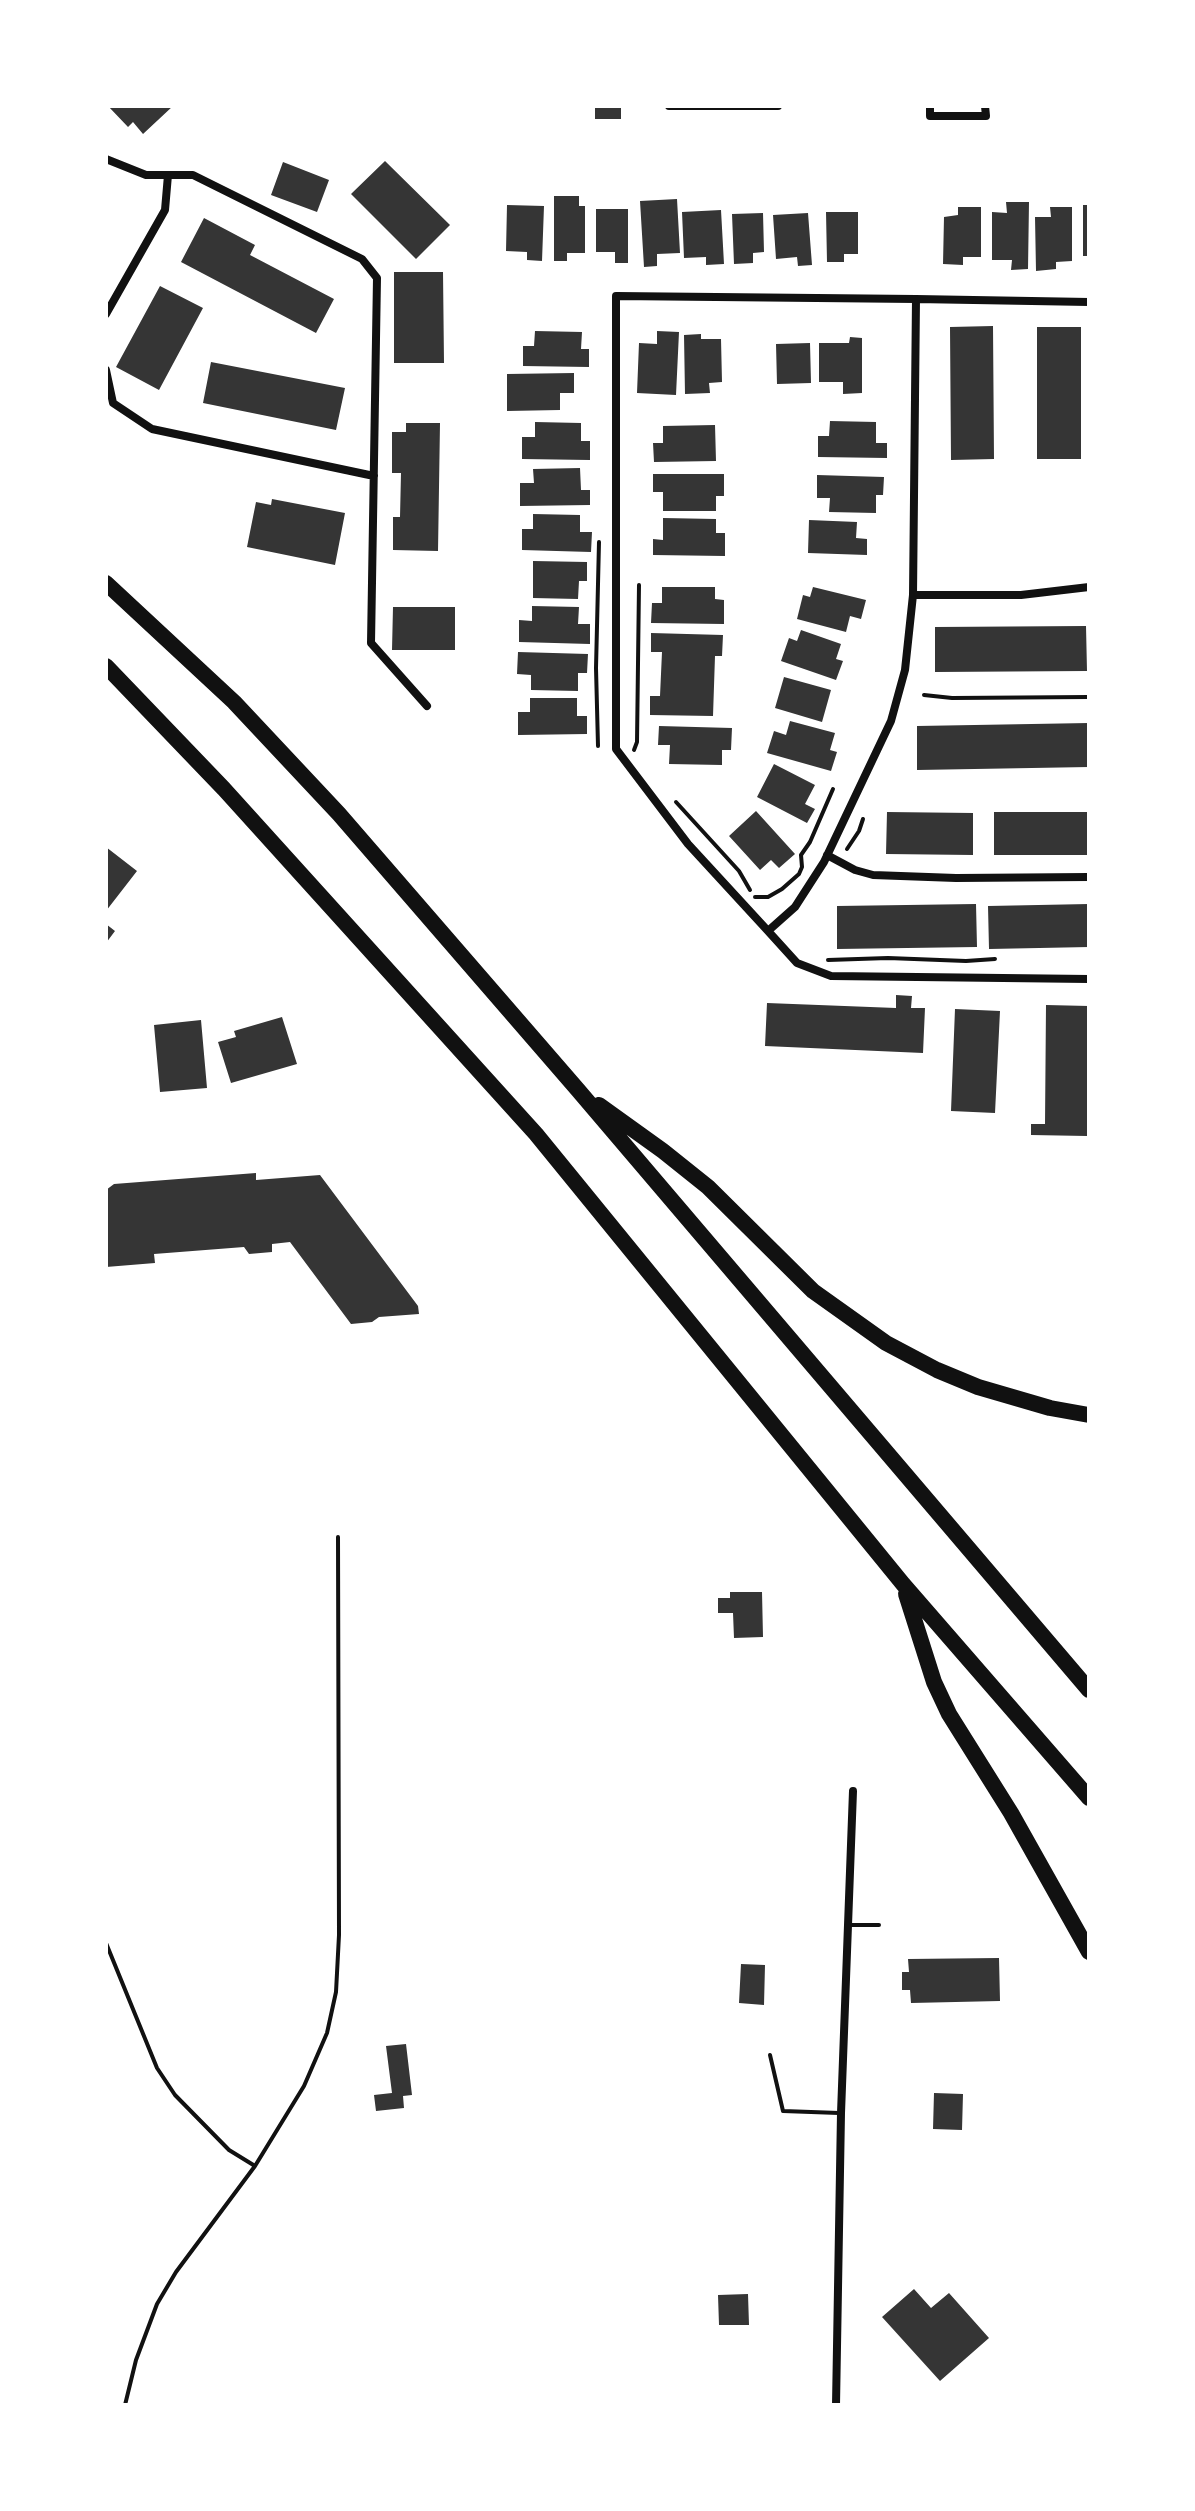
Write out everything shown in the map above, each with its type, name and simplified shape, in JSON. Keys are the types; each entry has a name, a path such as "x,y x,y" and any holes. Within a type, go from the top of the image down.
{"highway":[{"path":"106,583 234,702 328,803 578,1090 1089,1690"},
{"path":"106,666 224,789 536,1134 903,1584 1089,1798"},
{"path":"578,1090 708,1187 813,1291 886,1343 978,1387 1050,1408 1089,1415"},
{"path":"903,1584 934,1682 949,1714 1011,1813 1089,1952"}],"street":[{"path":"669,106 778,106"},
{"path":"930,106 930,116 986,116 985,106"},
{"path":"106,159 146,175 193,175 362,259 377,278 371,643 427,706"},
{"path":"106,314 165,210 168,175"},
{"path":"1089,302 616,296 616,749 688,844 797,963 831,976 1089,979"},
{"path":"768,931 795,907 827,855 891,721 905,670 913,595 916,299"},
{"path":"106,370 113,403 152,429 374,476"},
{"path":"913,595 1021,595 1089,587"},
{"path":"827,855 855,870 873,875 930,878 1089,877"},
{"path":"836,2405 841,2113 853,1791"}],"lane":[{"path":"924,695 952,698 1089,697"},
{"path":"125,2405 136,2360 157,2304 176,2272 255,2166 304,2086 327,2033 336,1992 339,1935 338,1537"},
{"path":"848,1925 879,1925"},
{"path":"106,1943 157,2068 175,2095 229,2150 255,2166"},
{"path":"770,2055 783,2111 841,2113"}],"path":[{"path":"598,746 599,542"},
{"path":"637,742 639,585"},
{"path":"671,797 739,871 756,898 768,897 799,874 801,855 810,842 833,789"},
{"path":"845,853 863,819"},
{"path":"824,960 995,959"}],"building":[{"path":"108,106 173,106 143,134 133,122 128,127"},
{"path":"595,106 621,106 621,119 595,119"},
{"path":"385,161 450,225 416,259 351,194"},
{"path":"283,162 329,180 317,212 271,195"},
{"path":"554,196 579,196 579,206 585,206 585,253 567,253 567,261 554,261"},
{"path":"677,199 680,253 657,254 657,266 644,267 640,201"},
{"path":"1006,202 1029,202 1028,269 1011,270 1012,260 992,260 992,212 1007,213"},
{"path":"507,205 544,206 542,261 527,260 527,252 506,251"},
{"path":"1083,205 1089,205 1089,256 1083,256"},
{"path":"958,207 981,207 981,257 963,257 963,265 943,264 944,217 958,215"},
{"path":"1050,207 1072,207 1072,261 1056,262 1056,269 1036,271 1035,217 1051,217"},
{"path":"596,209 628,209 628,263 615,263 615,252 596,252"},
{"path":"721,210 724,264 706,265 706,257 684,258 682,212"},
{"path":"826,212 858,212 858,254 844,254 844,262 827,262"},
{"path":"763,213 764,252 753,253 753,263 734,264 732,214"},
{"path":"808,213 812,265 798,266 797,257 776,259 773,215"},
{"path":"204,218 255,245 250,255 334,299 316,333 181,262"},
{"path":"394,272 443,272 444,363 394,363"},
{"path":"160,286 203,308 159,390 116,367"},
{"path":"993,326 994,459 951,460 950,327"},
{"path":"1037,327 1081,327 1081,459 1037,459"},
{"path":"535,331 582,332 581,349 589,349 589,367 523,366 523,346 534,346"},
{"path":"657,331 679,332 676,395 637,393 639,343 657,344"},
{"path":"701,334 701,339 721,339 722,382 709,383 710,393 685,394 684,335"},
{"path":"850,337 862,338 862,393 843,394 843,382 819,382 819,343 849,343"},
{"path":"810,343 811,383 777,384 776,344"},
{"path":"211,362 345,388 336,430 203,403"},
{"path":"574,373 574,393 560,393 560,410 507,411 507,374"},
{"path":"830,421 876,422 876,443 887,443 887,458 818,457 818,436 829,436"},
{"path":"535,422 581,423 581,441 590,441 590,460 522,459 522,437 535,437"},
{"path":"406,423 440,423 438,551 393,550 393,517 400,517 401,473 392,473 392,432 406,432"},
{"path":"715,425 716,461 654,462 653,443 663,443 663,426"},
{"path":"580,468 581,490 590,490 590,505 520,506 520,483 534,483 533,469"},
{"path":"653,474 724,474 724,496 716,496 716,511 663,511 663,492 653,492"},
{"path":"817,475 884,477 883,495 876,495 876,513 829,512 830,498 817,498"},
{"path":"272,499 345,513 335,565 247,547 256,502 271,505"},
{"path":"533,514 580,515 580,532 592,532 591,552 522,550 522,529 533,529"},
{"path":"663,518 716,519 716,533 725,533 725,556 653,555 653,539 663,540"},
{"path":"809,520 857,522 856,538 867,539 867,555 808,553"},
{"path":"533,561 587,562 587,581 579,581 578,599 533,598"},
{"path":"662,587 715,587 715,599 724,600 724,624 651,623 652,603 662,603"},
{"path":"813,587 866,600 861,619 850,616 846,632 797,619 803,595 810,597"},
{"path":"532,606 579,607 578,624 590,624 590,644 519,642 519,620 532,621"},
{"path":"393,607 455,607 455,650 392,650"},
{"path":"1086,626 1087,671 935,672 935,627"},
{"path":"801,630 841,644 836,659 843,661 836,680 781,661 789,638 797,641"},
{"path":"651,633 723,635 722,656 715,656 713,716 650,715 650,696 660,696 662,652 651,652"},
{"path":"518,652 588,654 587,673 578,673 578,691 531,690 531,675 517,674"},
{"path":"784,677 831,690 822,722 775,708"},
{"path":"530,698 577,698 577,716 587,716 587,734 518,735 518,712 530,712"},
{"path":"790,721 835,733 830,750 837,752 831,771 767,753 774,731 786,735"},
{"path":"1089,723 1089,767 917,770 917,726"},
{"path":"659,726 732,728 731,750 722,750 722,765 669,764 670,745 658,745"},
{"path":"774,764 815,785 805,804 815,809 807,823 757,797"},
{"path":"756,811 795,854 779,868 771,860 760,870 729,836"},
{"path":"887,812 973,813 973,855 886,854"},
{"path":"994,812 1089,812 1089,855 994,855"},
{"path":"106,847 137,871 106,911"},
{"path":"976,904 977,947 837,949 837,906"},
{"path":"1089,904 1089,947 989,949 988,906"},
{"path":"106,924 115,931 106,943"},
{"path":"896,995 912,996 911,1008 925,1008 923,1053 765,1046 767,1003 896,1008"},
{"path":"1046,1005 1089,1006 1087,1136 1031,1135 1031,1124 1045,1124"},
{"path":"955,1009 1000,1011 995,1113 951,1111"},
{"path":"282,1017 297,1064 231,1083 218,1042 236,1037 234,1031"},
{"path":"201,1020 207,1088 160,1092 154,1025"},
{"path":"256,1173 256,1180 320,1175 418,1306 419,1314 379,1317 372,1322 351,1324 290,1242 272,1244 272,1252 249,1254 244,1247 154,1254 155,1263 106,1267 106,1190 114,1184"},
{"path":"730,1592 762,1592 763,1637 734,1638 733,1613 718,1613 718,1598 730,1598"},
{"path":"999,1958 1000,2001 911,2003 910,1990 902,1990 902,1972 909,1972 908,1959"},
{"path":"741,1964 765,1965 764,2005 739,2003"},
{"path":"406,2044 412,2095 403,2096 404,2108 376,2111 374,2095 392,2093 386,2046"},
{"path":"934,2093 963,2094 962,2130 933,2129"},
{"path":"914,2289 931,2308 949,2293 989,2338 940,2381 882,2317"},
{"path":"748,2294 749,2325 719,2325 718,2295"}]}
